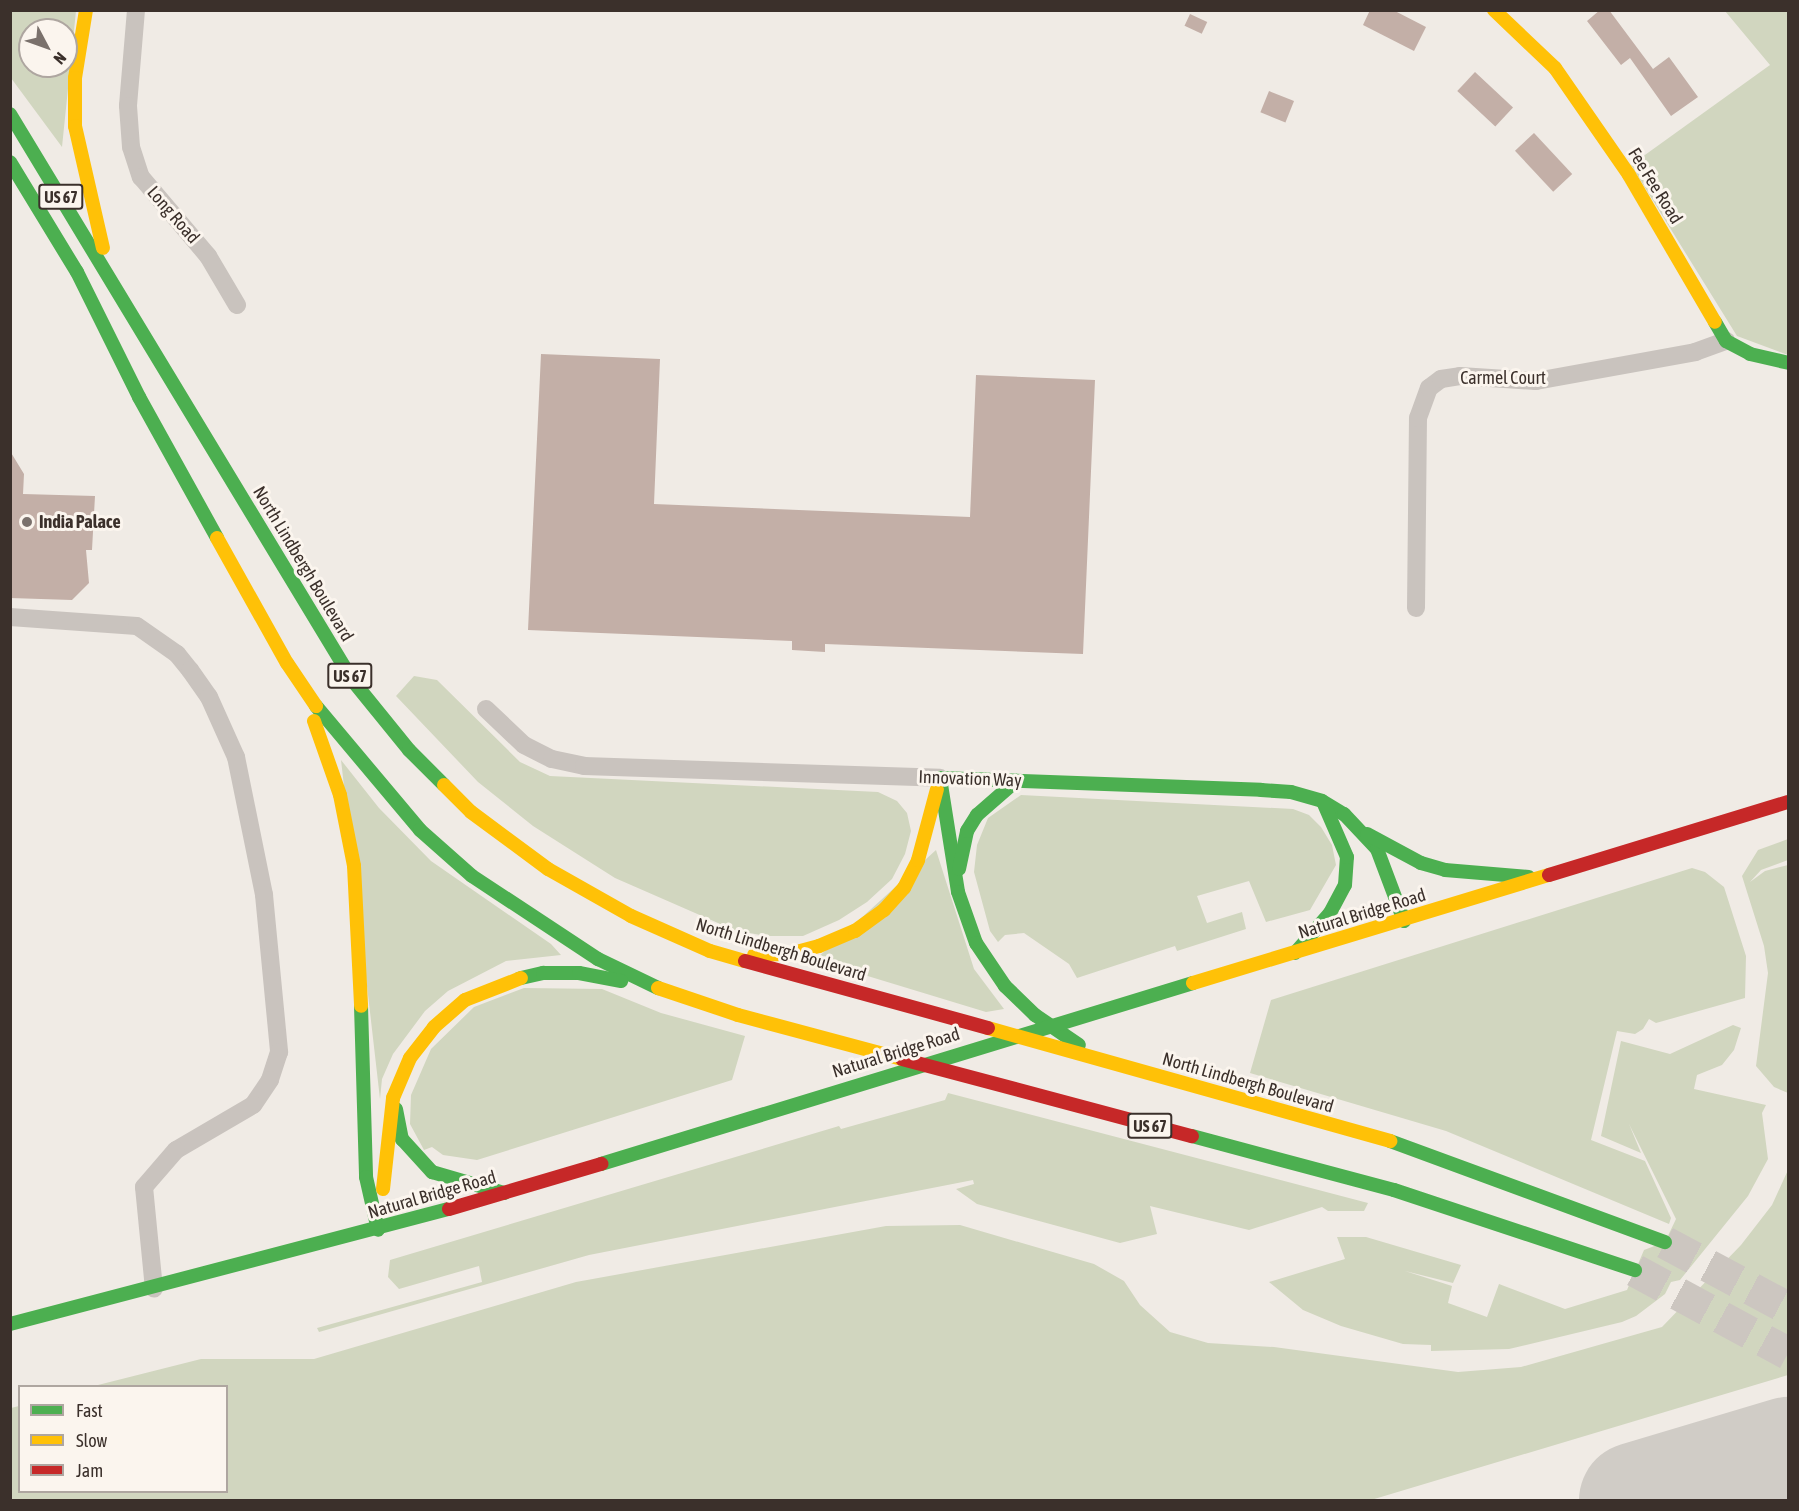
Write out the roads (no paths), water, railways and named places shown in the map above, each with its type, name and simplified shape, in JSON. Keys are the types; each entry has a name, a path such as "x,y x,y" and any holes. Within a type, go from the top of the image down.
{"main road":[{"path":"86,10 75,78 75,126 112,281"},
{"name":"Fee Fee Road","path":"1494,10 1555,68 1629,176 1726,341"},
{"name":"North Lindbergh Boulevard","path":"10,114 347,672 409,750 471,812 548,869 631,916 710,951 1401,1144 1665,1242"},
{"name":"US 67","path":"10,162 77,272 139,397 287,663 368,775 472,876 598,959 663,990 738,1015 1394,1190 1635,1270"},
{"path":"36,231 77,272"},
{"path":"1726,341 1750,354 1788,363"},
{"path":"287,663 326,750 340,795 354,866 359,926 366,1177 378,1230"},
{"path":"710,951 789,954 855,931 884,910 904,888 918,860 940,778"},
{"path":"940,778 958,892 976,943 1005,986 1035,1015 1113,1064"},
{"name":"Innovation Way","path":"940,778 1291,792 1322,801 1364,832 1377,849 1404,921"},
{"path":"958,892 960,855 968,831 977,815 1016,781"},
{"path":"1295,953 1330,913 1345,885 1347,857 1322,801"},
{"name":"Natural Bridge Road","path":"10,1324 378,1230 1185,984 1404,921 1788,802"},
{"path":"1364,832 1421,863 1445,870 1541,878"},
{"path":"378,1230 393,1098 410,1058 434,1027 465,1000 508,981 543,973 579,973 663,990"},
{"path":"393,1098 402,1139 432,1172 504,1193"}],"street":[{"name":"Long Road","path":"136,10 128,106 131,147 146,184 208,256 237,305"},
{"name":"Carmel Court","path":"1416,608 1418,418 1429,388 1441,380 1460,376 1536,381 1695,352 1726,341"},
{"path":"10,617 137,626 177,654 209,697 236,757 264,895 279,1052 270,1080 253,1105 177,1150 144,1187 154,1289"},
{"name":"Innovation Way","path":"486,709 524,744 552,759 584,766 940,778"}],"tunnel":[{"path":"1665,1242 1788,1308"},
{"path":"1635,1270 1788,1353"}],"place":[{"name":"India Palace","path":"27,522"}]}
